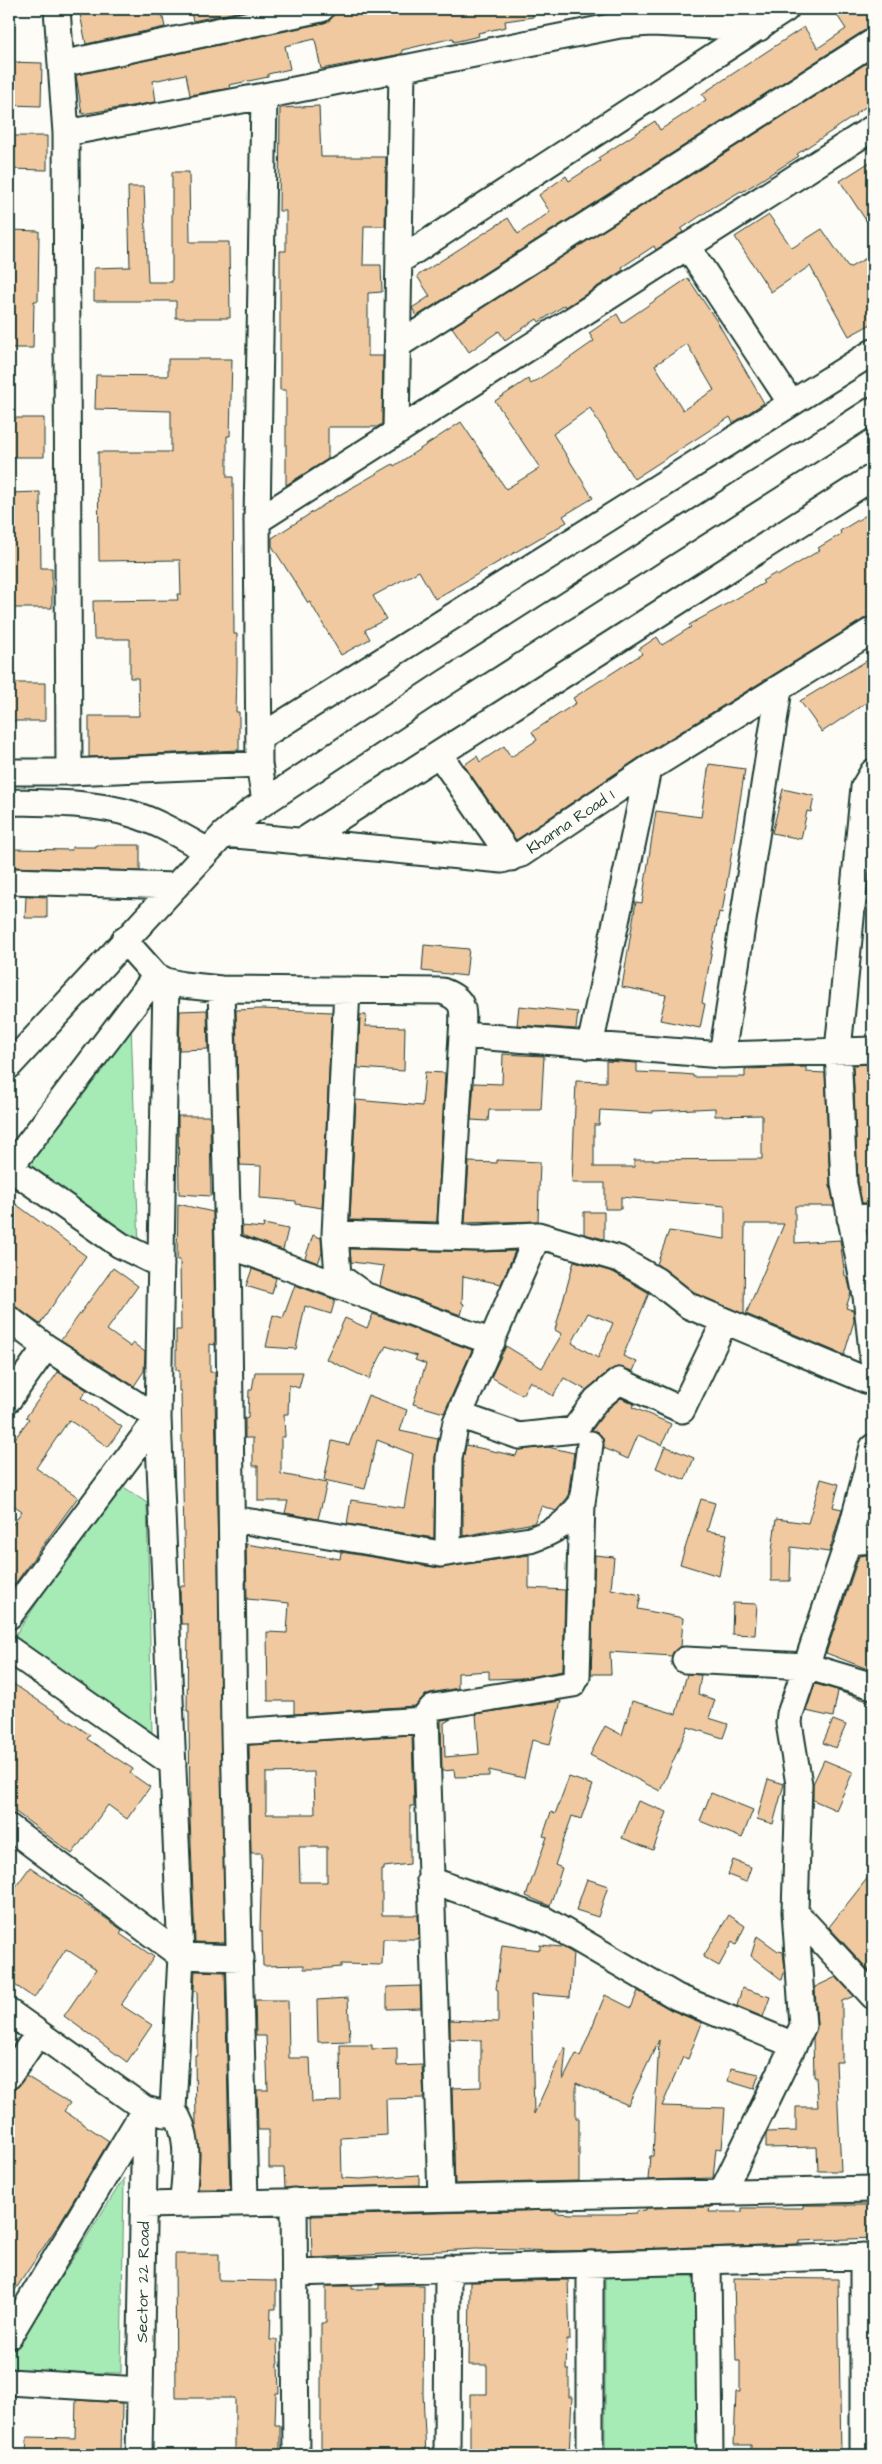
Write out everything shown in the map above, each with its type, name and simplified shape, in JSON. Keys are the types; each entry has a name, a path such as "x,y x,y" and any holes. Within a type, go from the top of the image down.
{"street":[{"path":"57,9 66,133 69,772"},
{"path":"61,64 321,9"},
{"path":"399,261 786,9"},
{"path":"66,133 635,23 759,28"},
{"path":"398,345 873,42"},
{"path":"396,432 402,68"},
{"path":"264,96 257,520 259,764 265,801"},
{"path":"257,520 873,128"},
{"path":"687,246 791,403"},
{"path":"259,738 873,352"},
{"path":"9,1066 216,843 265,801 873,410"},
{"path":"301,842 873,477"},
{"name":"Khanna Road 1","path":"216,843 301,842 502,860 511,858 521,854 648,769 873,630"},
{"path":"722,1054 779,689"},
{"path":"439,754 511,858"},
{"path":"9,772 69,772 259,764"},
{"path":"590,1046 648,769"},
{"path":"873,772 864,787 838,1050 843,1173 862,1217 866,1296 873,1360"},
{"path":"9,802 78,804 132,814 162,826 216,843"},
{"path":"9,881 176,886"},
{"path":"124,940 161,978 221,989 442,991 454,996 463,1008 450,1220"},
{"path":"161,978 9,1168 120,1245 161,1265"},
{"path":"161,978 161,1265 158,1418 181,1956 173,2110 182,2125 185,2139 183,2204"},
{"path":"221,989 228,1245 233,1518 234,1732 241,1958 245,2202"},
{"path":"347,990 335,1234 338,1276 366,1296"},
{"path":"462,1035 590,1046 722,1054 873,1050"},
{"path":"335,1234 479,1238 538,1235 619,1259 656,1280 689,1306 873,1383"},
{"path":"448,1551 449,1458 453,1433 459,1414 538,1235"},
{"path":"228,1245 492,1342"},
{"path":"9,1319 46,1347 158,1418"},
{"path":"459,1414 519,1436 574,1430 596,1400 619,1381 682,1410 725,1321"},
{"path":"9,1399 46,1347"},
{"path":"9,1616 158,1418"},
{"path":"441,2198 425,1720 432,1707 573,1684 577,1678 582,1503 590,1444"},
{"path":"722,2192 803,2026 804,2016 795,1912 799,1784 789,1723 790,1714 848,1542 873,1447"},
{"path":"233,1518 435,1553 530,1540 543,1536 555,1531 567,1522 582,1503"},
{"path":"848,1542 873,1540"},
{"path":"9,1649 173,1764"},
{"path":"686,1660 806,1666 873,1686"},
{"path":"234,1732 425,1720"},
{"path":"9,1827 181,1956 241,1958"},
{"path":"430,1880 544,1920 677,1997 794,2045"},
{"path":"795,1912 873,1996"},
{"path":"9,2012 145,2109 166,2114 173,2110"},
{"path":"9,2076 38,2034"},
{"path":"9,2336 145,2109"},
{"name":"Sector 22 Road","path":"139,2455 145,2109"},
{"path":"144,2204 873,2189"},
{"path":"294,2201 296,2455"},
{"path":"295,2273 868,2256 863,2455"},
{"path":"708,2261 710,2455"},
{"path":"590,2264 590,2455"},
{"path":"447,2455 448,2268"},
{"path":"9,2382 140,2390"}],"green space":[{"path":"131,1024 139,1248 18,1166"},
{"path":"118,1483 147,1503 152,1734 12,1640"},
{"path":"124,2178 121,2373 9,2372 9,2359"},
{"path":"605,2276 699,2276 700,2455 605,2455"}],"building":[{"path":"79,9 161,9 165,27 86,44"},
{"path":"190,9 245,9 246,10 193,21"},
{"path":"335,9 532,9 533,17 505,21 506,27 478,33 479,36 454,42 453,38 402,50 402,54 321,69 315,39 285,46 290,69 268,74 268,77 229,85 230,88 190,95 186,74 153,81 156,102 82,114 76,75 324,23 331,19"},
{"path":"833,9 873,9 873,28 865,30 417,316 412,308 430,296 417,276 508,218 518,234 550,212 539,195 566,176 569,181 600,161 598,158 655,121 660,130 706,100 702,94 804,27 818,48 846,29"},
{"path":"873,59 873,102 797,154 799,156 742,192 712,208 681,229 683,232 656,250 654,246 622,267 623,270 566,307 565,305 539,322 537,319 505,340 499,331 469,352 452,327"},
{"path":"9,62 42,63 41,106 9,105"},
{"path":"319,106 321,157 386,157 385,226 364,226 363,265 381,265 382,292 368,293 368,356 383,356 382,424 377,427 328,427 328,459 286,485 286,390 280,390 280,251 286,251 286,211 279,211 280,108"},
{"path":"9,136 47,136 47,170 9,169"},
{"path":"873,160 873,231 840,181"},
{"path":"172,172 189,172 190,242 229,242 230,318 176,318 176,301 94,301 94,268 130,267 128,187 144,187 148,282 172,282"},
{"path":"769,215 792,248 822,229 849,268 873,254 873,323 849,336 810,266 771,292 735,237"},
{"path":"9,230 39,231 38,301 34,301 33,348 9,348"},
{"path":"688,278 718,323 764,403 733,423 730,417 634,479 590,408 553,434 593,498 563,516 567,522 435,599 419,571 373,596 386,619 365,630 370,639 341,655 310,602 308,603 272,546 272,538 341,494 393,464 394,466 461,422 506,489 540,468 495,401 528,379 531,384 594,341 589,333 617,314 622,323","holes":["687,344 714,390 683,410 655,365"]},
{"path":"168,359 232,359 230,436 227,436 227,477 233,477 234,634 237,634 236,712 239,712 239,750 89,757 89,716 139,716 138,678 130,678 130,639 94,639 93,601 178,600 177,594 181,594 180,560 99,561 98,452 171,452 171,411 95,409 96,375 168,376"},
{"path":"9,418 44,418 44,457 9,457"},
{"path":"40,492 41,568 52,568 52,608 9,608 9,493"},
{"path":"873,511 873,616 865,618 640,757 516,840 464,765 477,756 480,762 504,746 511,757 537,740 532,732 576,703 573,698 642,654 639,649 657,637 662,645 691,627 689,625 764,583 762,581 776,573 777,576 820,550 818,548 841,534 840,531"},
{"path":"873,657 873,698 822,732 800,701"},
{"path":"9,683 45,683 45,721 9,721"},
{"path":"709,764 745,769 722,913 719,912 702,1003 705,1004 700,1028 660,1020 666,995 622,987 636,902 642,903 656,811 701,817"},
{"path":"783,789 814,796 811,812 807,811 801,839 772,833"},
{"path":"96,845 140,845 140,871 9,867 9,849 72,850 72,847 96,847"},
{"path":"26,896 47,897 47,918 25,918"},
{"path":"424,945 469,949 466,976 422,971"},
{"path":"519,1006 578,1012 576,1029 517,1025"},
{"path":"261,1009 332,1012 322,1208 296,1204 296,1201 260,1198 261,1166 240,1165 236,1010"},
{"path":"207,1010 208,1049 179,1050 180,1011"},
{"path":"360,1015 366,1015 365,1026 405,1027 404,1071 358,1068"},
{"path":"503,1054 544,1056 541,1110 489,1110 488,1121 471,1120 474,1083 502,1084"},
{"path":"606,1061 637,1063 637,1072 682,1074 693,1075 693,1077 745,1077 745,1069 806,1067 806,1072 825,1073 830,1185 834,1206 795,1206 795,1243 840,1240 845,1276 847,1276 851,1292 846,1308 853,1310 854,1321 844,1355 746,1314 784,1224 745,1224 744,1314 696,1294 657,1264 669,1231 725,1239 725,1206 621,1197 621,1209 605,1209 605,1183 572,1183 576,1081 606,1082","holes":["715,1108 715,1116 762,1115 762,1159 634,1160 634,1167 594,1167 594,1125 599,1125 600,1110 653,1113 653,1111"]},
{"path":"872,1064 872,1203 862,1203 858,1182 853,1065"},
{"path":"425,1072 445,1073 437,1222 350,1220 356,1100 422,1106"},
{"path":"178,1116 210,1116 211,1196 179,1194"},
{"path":"497,1160 540,1162 538,1221 465,1223 469,1162 497,1163"},
{"path":"9,1199 86,1256 40,1324 9,1302"},
{"path":"178,1204 213,1212 215,1345 210,1344 210,1372 215,1372 225,1943 195,1942 190,1818 189,1711 187,1711 188,1624 181,1624 180,1586 185,1586 181,1391 179,1391 179,1370 176,1370 176,1330 181,1330 180,1260 177,1260"},
{"path":"584,1212 604,1212 604,1239 584,1234"},
{"path":"264,1224 288,1229 283,1250 242,1235 242,1226 263,1228"},
{"path":"313,1235 321,1238 322,1253 318,1263 305,1258"},
{"path":"350,1249 515,1251 501,1284 463,1276 462,1303 464,1304 461,1315 380,1286 384,1266 351,1262"},
{"path":"574,1261 613,1272 649,1293 623,1356 637,1362 633,1371 618,1367 610,1370 586,1390 564,1378 553,1396 530,1381 522,1395 491,1377 506,1346 542,1368 562,1334 555,1330","holes":["588,1313 613,1323 598,1358 572,1343"]},
{"path":"113,1268 138,1286 107,1330 131,1347 133,1343 145,1352 144,1371 134,1386 61,1340"},
{"path":"252,1269 276,1278 272,1294 246,1286"},
{"path":"295,1285 335,1300 331,1314 305,1306 296,1349 266,1347 273,1315 283,1318"},
{"path":"373,1314 472,1350 444,1413 413,1404 426,1364 415,1360 417,1356 386,1346 369,1379 326,1359 345,1318 367,1328"},
{"path":"58,1372 87,1390 81,1398 122,1427 108,1447 69,1420 36,1468 78,1497 9,1592 9,1530 22,1511 9,1502 9,1447 29,1419 26,1417"},
{"path":"255,1372 303,1372 299,1388 289,1385 288,1414 284,1414 285,1437 281,1437 281,1474 327,1483 318,1519 285,1513 288,1501 258,1501 258,1466 253,1466 253,1438 245,1438 245,1419 248,1418 249,1390 252,1390"},
{"path":"368,1395 407,1410 400,1431 438,1439 435,1458 434,1538 347,1524 351,1500 404,1508 413,1454 377,1440 365,1489 324,1480 332,1441 349,1445"},
{"path":"621,1398 634,1404 632,1407 671,1424 662,1445 638,1435 628,1459 604,1448 603,1438 598,1432 592,1430 607,1410"},
{"path":"466,1445 516,1456 518,1450 548,1447 574,1453 568,1497 556,1511 542,1506 534,1523 463,1536 463,1459"},
{"path":"665,1446 694,1458 685,1480 656,1468"},
{"path":"821,1479 839,1484 833,1507 842,1509 829,1552 791,1547 790,1581 771,1581 771,1559 776,1519 808,1523"},
{"path":"701,1499 715,1503 707,1531 727,1534 719,1576 680,1564"},
{"path":"246,1544 340,1559 341,1552 439,1568 529,1555 529,1588 565,1590 563,1671 524,1678 489,1679 489,1671 458,1673 458,1688 430,1693 415,1706 294,1714 294,1701 268,1701 267,1632 287,1633 289,1603 247,1599"},
{"path":"873,1554 873,1671 826,1653 859,1556"},
{"path":"595,1555 614,1557 611,1589 641,1595 638,1609 683,1618 681,1647 673,1652 672,1656 610,1652 611,1674 591,1674"},
{"path":"733,1603 757,1604 755,1635 732,1634"},
{"path":"687,1674 701,1675 698,1694 715,1700 709,1718 728,1724 723,1738 688,1727 660,1791 590,1755 605,1726 622,1735 632,1701 676,1714"},
{"path":"9,1681 90,1735 87,1739 133,1769 130,1773 150,1787 127,1819 108,1805 72,1854 9,1807"},
{"path":"815,1684 873,1700 873,1703 838,1691 833,1717 806,1711"},
{"path":"561,1701 550,1744 532,1740 524,1778 489,1770 489,1776 455,1777 454,1770 442,1771 441,1720 451,1719 444,1723 445,1757 479,1754 476,1714"},
{"path":"833,1720 846,1725 836,1748 823,1743"},
{"path":"412,1735 414,1806 410,1806 410,1864 384,1867 384,1870 382,1870 382,1915 418,1915 419,1939 383,1939 382,1965 341,1964 341,1967 319,1969 304,1969 304,1965 263,1966 262,1931 260,1931 262,1853 251,1853 249,1745","holes":["314,1772 315,1814 266,1814 266,1773","299,1847 327,1847 327,1882 300,1882"]},
{"path":"824,1760 853,1772 836,1810 813,1800 813,1784"},
{"path":"569,1777 593,1785 581,1819 572,1816 555,1865 562,1868 550,1906 526,1896 547,1837 543,1836 551,1812 555,1814"},
{"path":"768,1779 784,1784 773,1824 757,1819"},
{"path":"711,1793 753,1810 742,1838 700,1821"},
{"path":"638,1801 667,1812 653,1850 622,1838"},
{"path":"733,1860 751,1867 746,1882 728,1875"},
{"path":"30,1867 107,1919 122,1930 120,1934 154,1957 121,2005 152,2025 127,2062 64,2016 96,1969 66,1949 34,1998 9,1981 9,1896"},
{"path":"873,1871 873,1975 829,1927"},
{"path":"587,1879 608,1886 598,1917 576,1910"},
{"path":"729,1915 745,1926 736,1945 732,1942 719,1966 703,1957"},
{"path":"757,1936 778,1951 783,1952 785,1969 782,1980 751,1956"},
{"path":"502,1945 540,1950 540,1945 562,1947 573,1953 570,1997 531,1994 534,2114 564,2048 566,2048 563,2080 576,2054 580,2057 605,1995 631,2008 638,1991 671,2010 702,2023 688,2059 683,2057 662,2106 725,2108 722,2149 716,2148 713,2178 648,2180 650,2156 653,2156 659,2040 628,2105 576,2083 576,2118 579,2118 579,2181 455,2184 452,2088 481,2087 481,2040 450,2039 450,2020 498,2022 498,1990 496,1989"},
{"path":"195,1971 225,1972 230,2189 198,2189 200,2154 196,2125 195,2055 197,2055 198,2033 197,1991 194,1991"},
{"path":"836,1977 854,1996 842,2001 842,2062 836,2062 841,2171 818,2171 817,2147 766,2148 766,2135 767,2132 796,2131 796,2107 818,2107 816,2077 814,2077 813,2038 817,2025 815,1987"},
{"path":"420,1986 421,2008 387,2009 387,1987"},
{"path":"742,1988 770,1997 763,2017 737,2006"},
{"path":"348,1998 350,2041 318,2042 317,2000"},
{"path":"255,2000 288,2000 289,2058 310,2058 312,2102 341,2101 340,2045 372,2045 372,2049 397,2048 397,2066 422,2065 424,2098 386,2099 387,2135 341,2138 342,2178 360,2179 419,2175 419,2185 285,2188 284,2168 269,2168 269,2130 258,2130 257,2090 268,2090 266,2036 256,2036"},
{"path":"731,2068 759,2074 754,2089 728,2081"},
{"path":"26,2076 70,2103 64,2111 109,2141 59,2224 9,2299 9,2090 16,2089"},
{"path":"803,2205 873,2205 873,2238 799,2241 799,2244 564,2251 476,2249 312,2258 311,2216 556,2210 556,2213 619,2214 637,2213 637,2211 646,2210 646,2208 710,2207 709,2212 742,2212 742,2208 803,2208"},
{"path":"175,2254 219,2254 219,2280 276,2281 276,2309 271,2309 270,2340 277,2340 279,2393 276,2393 275,2425 280,2425 280,2455 235,2455 235,2398 176,2398"},
{"path":"734,2278 838,2279 841,2455 751,2455 751,2445 734,2445 736,2392 740,2392 740,2361 736,2361"},
{"path":"568,2280 570,2340 567,2340 566,2370 569,2370 569,2397 572,2397 569,2455 470,2455 470,2394 487,2394 487,2365 469,2365 470,2282"},
{"path":"379,2285 424,2285 423,2394 426,2455 321,2454 321,2323 326,2323 326,2286 352,2286 352,2289 379,2289"},
{"path":"76,2400 122,2403 121,2455 26,2455 27,2437 75,2438"}]}
